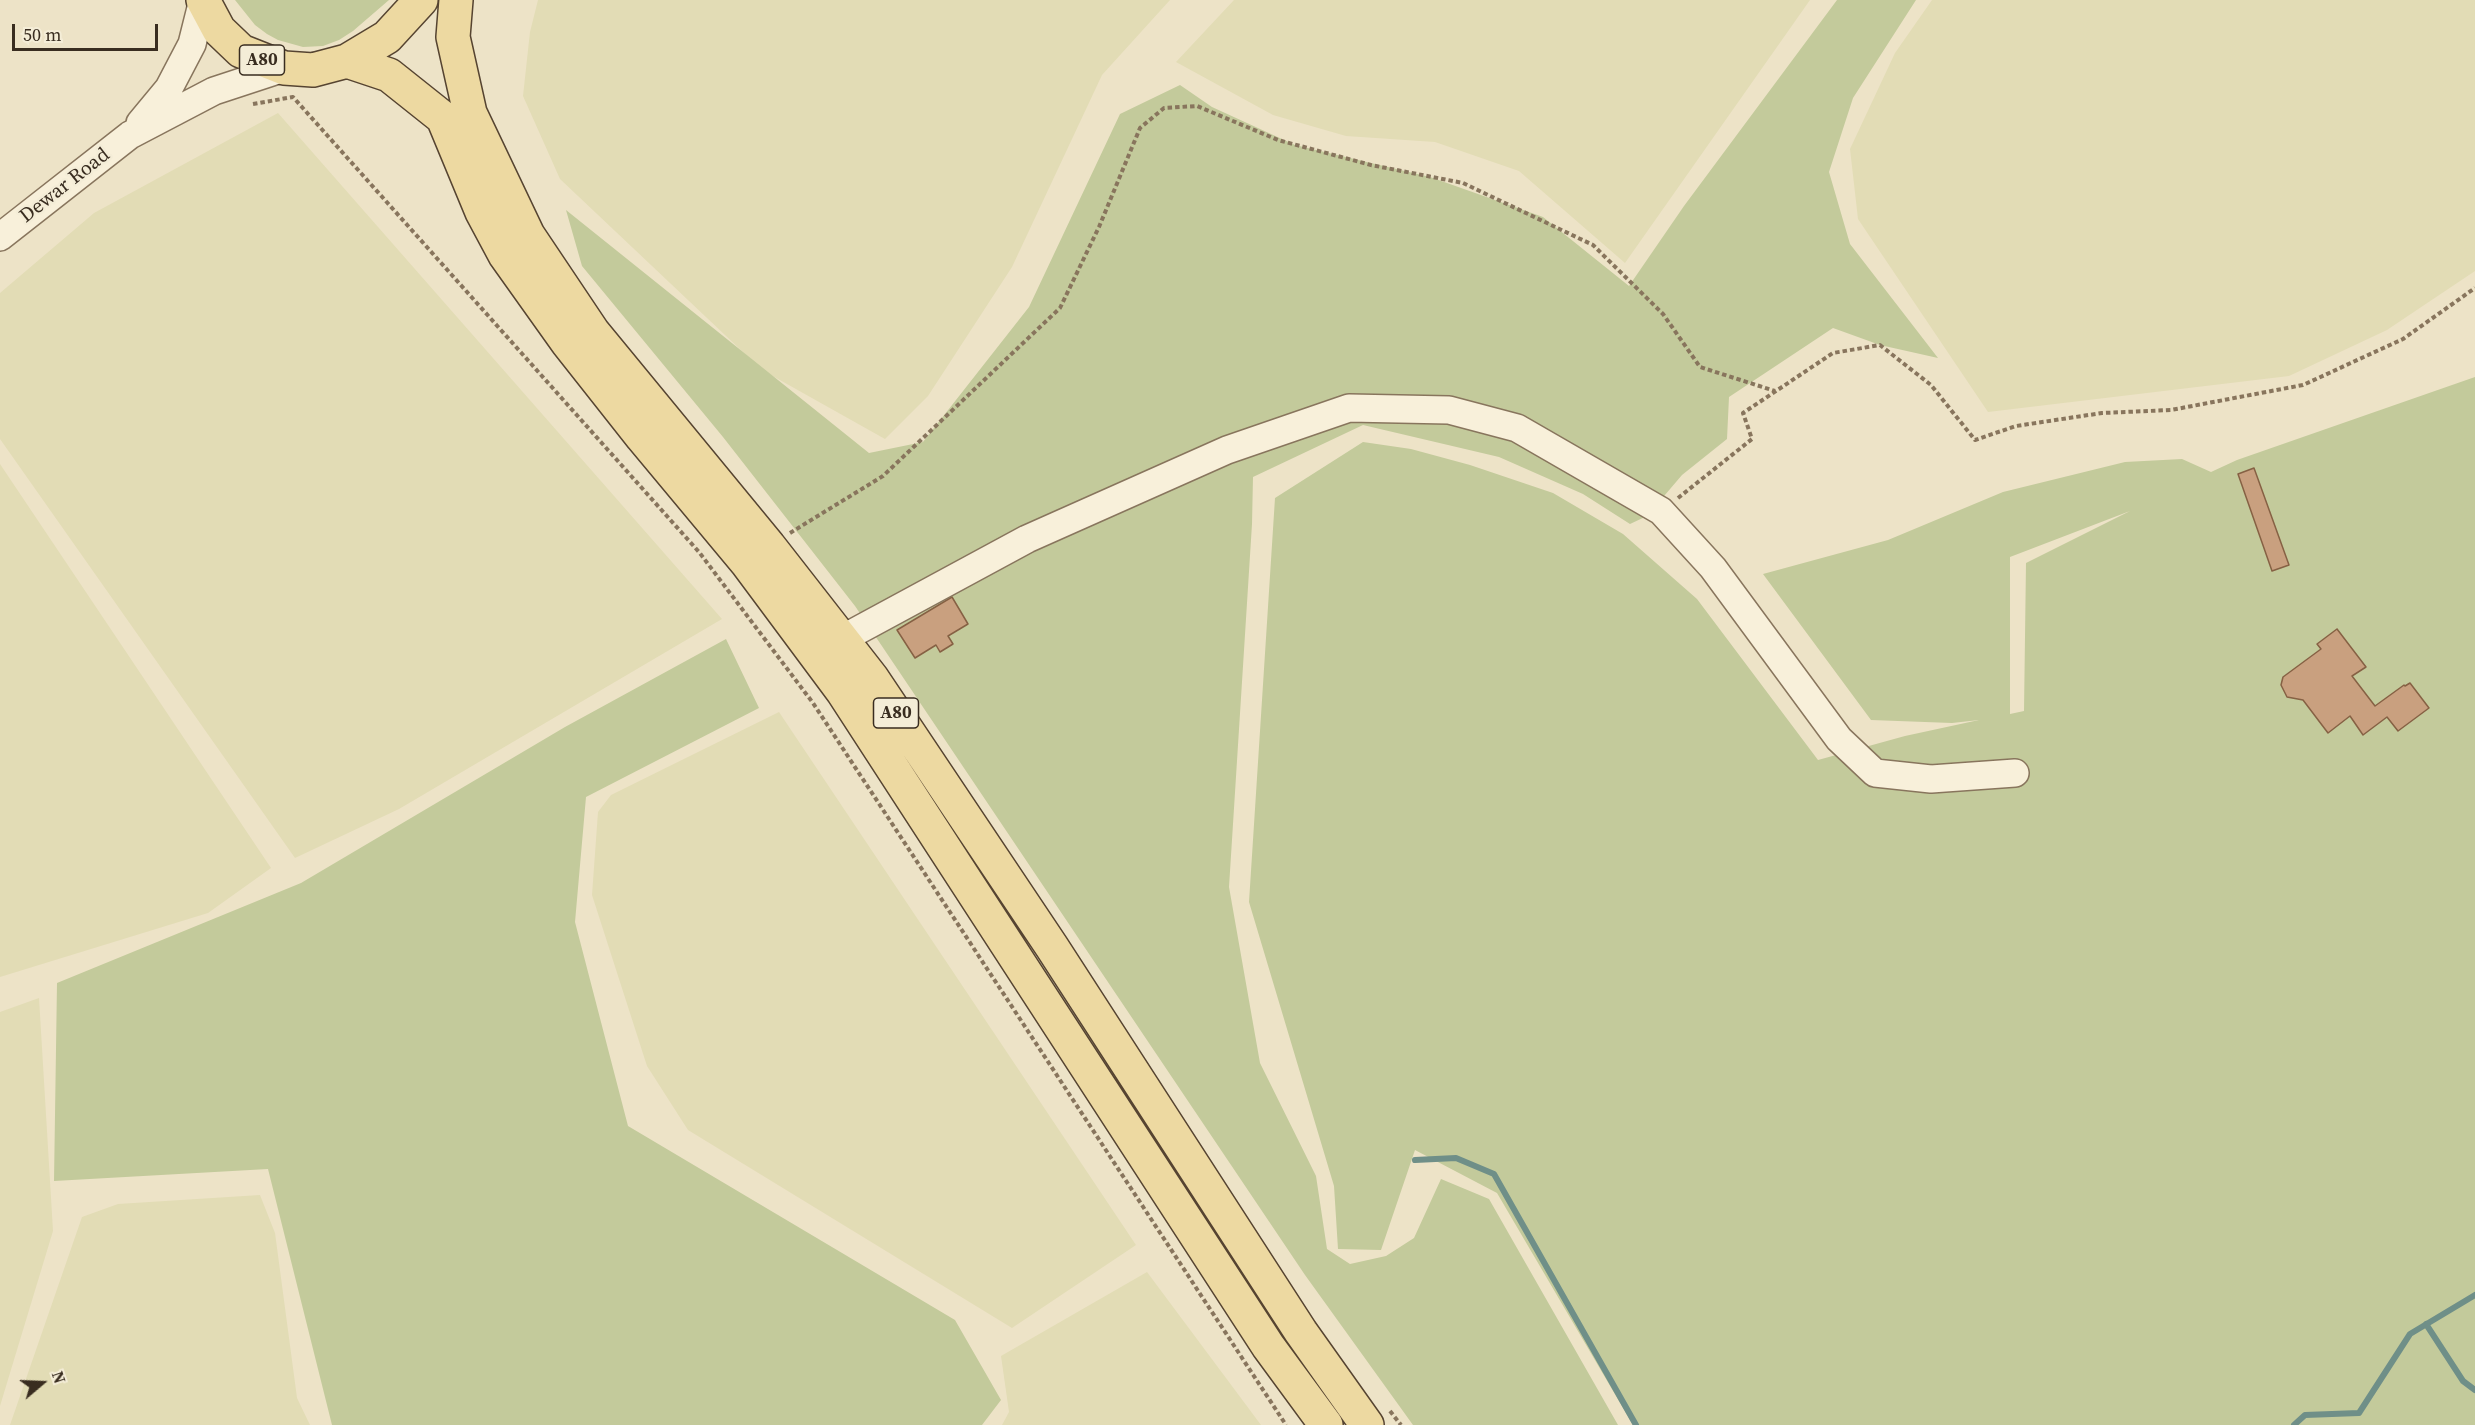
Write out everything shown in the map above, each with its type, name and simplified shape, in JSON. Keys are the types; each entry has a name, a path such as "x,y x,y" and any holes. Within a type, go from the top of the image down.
{"main road":[{"name":"A80","path":"203,0 219,30 241,51 284,68 313,70 347,61 387,36 421,0"},
{"name":"A80","path":"456,0 453,37 470,113 528,235 593,332 769,546 829,648 843,692 1268,1346 1326,1425"},
{"name":"A80","path":"347,61 389,75 443,118 482,212 505,255 567,342 642,437 747,563 829,648 872,678 1046,937 1301,1332 1366,1425"}],"street":[{"name":"Dewar Road","path":"130,135 169,88 192,44 203,0"},
{"name":"Dewar Road","path":"0,237 130,135 214,91 284,68"},
{"path":"829,648 1027,539 1227,450 1349,408 1449,410 1517,428 1661,511 1713,568 1839,740 1875,773 1931,779 2015,773"}],"path":[{"path":"249,105 293,97 699,552 813,703 1286,1425"},
{"path":"769,546 883,476 1060,308 1099,227 1140,128 1164,108 1197,106 1278,140 1371,165 1463,183 1593,245 1663,314 1700,366 1775,391"},
{"path":"1661,511 1752,439 1743,413 1833,353 1880,345 1931,385 1975,440 2016,426 2102,413 2171,410 2303,385 2403,339 2475,288"}],"shaded area":[{"path":"538,0 1170,0 1102,75 1012,267 928,396 885,439 762,370 560,179 523,96 530,32"},
{"path":"1234,0 1810,0 1625,263 1519,171 1435,142 1346,136 1273,115 1176,62"},
{"path":"1932,0 2475,0 2475,271 2387,330 2289,376 1988,412 1858,219 1850,149 1895,53"},
{"path":"278,113 722,619 399,809 295,858 0,439 0,293 94,213"},
{"path":"0,464 271,868 208,913 0,977"},
{"path":"779,712 1136,1245 1012,1328 688,1130 647,1066 592,895 598,812 611,795"},
{"path":"39,998 53,1231 0,1406 0,1012"},
{"path":"260,1195 275,1233 297,1398 310,1425 10,1425 82,1217 118,1204"},
{"path":"1147,1272 1261,1425 1002,1425 1009,1412 1001,1356"}],"green space":[{"path":"235,0 389,0 339,40 323,46 303,47 278,40 267,34 255,25"},
{"path":"1837,0 1916,0 1853,98 1829,172 1850,244 1938,358 1880,345 1833,328 1729,397 1727,439 1682,475 1647,516 1630,524 1583,494 1499,457 1363,425 1253,477 1229,887 1260,1063 1316,1176 1327,1249 1350,1264 1386,1256 1414,1238 1441,1179 1489,1199 1618,1425 1413,1425 1305,1275 855,606 723,437 582,266 566,210 869,453 923,442 1029,307 1120,114 1180,85 1212,107 1295,145 1430,177 1543,217 1629,286 1684,206"},
{"path":"2475,377 2475,1425 1633,1425 1497,1193 1415,1150 1381,1250 1338,1249 1334,1186 1249,902 1275,498 1363,442 1411,449 1470,465 1553,493 1623,534 1697,599 1818,760 1905,736 1979,720 1952,723 1871,720 1763,574 1888,540 2003,492 2125,462 2182,459 2211,472 2237,460","holes":["2130,511 2026,563 2024,711 2010,714 2010,557"]},
{"path":"726,639 759,708 586,797 575,922 628,1126 955,1320 1001,1400 982,1425 332,1425 268,1169 54,1181 57,983 301,883 565,727"}],"building":[{"path":"2254,468 2289,565 2272,571 2238,474"},
{"path":"952,597 968,624 948,636 953,644 940,652 936,645 915,658 897,630"},
{"path":"2337,629 2366,667 2352,676 2375,706 2410,683 2429,708 2398,731 2387,717 2363,735 2350,716 2328,733 2303,700 2287,697 2281,685 2283,677 2321,649 2317,644"}],"waterway":[{"path":"1415,1160 1456,1158 1494,1174 1636,1425"},
{"path":"2294,1425 2305,1415 2359,1413 2410,1334 2475,1295"},
{"path":"2426,1324 2463,1381 2475,1390"}]}
